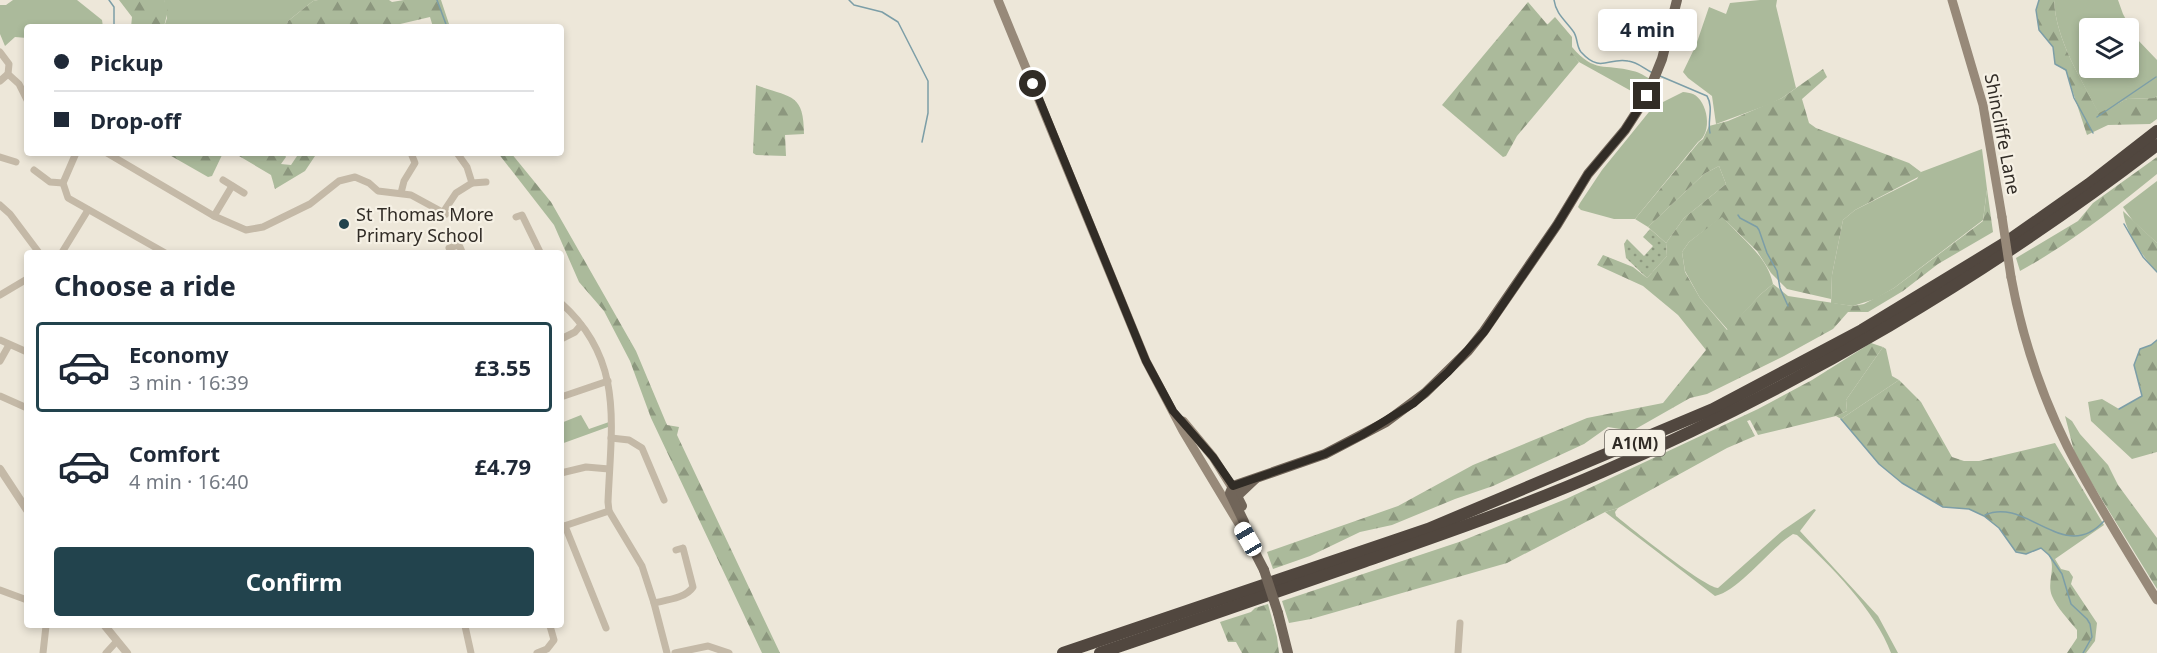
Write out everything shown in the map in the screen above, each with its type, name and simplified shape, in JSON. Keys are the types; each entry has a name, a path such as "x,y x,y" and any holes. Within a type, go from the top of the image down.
{"highway":[{"name":"A1(M)","path":"1063,653 1428,529 1713,409 1862,330 2005,243 2089,184 2157,131"},
{"name":"A1(M)","path":"1100,653 1488,517 1601,472 1721,417 1851,348 2007,253 2094,194 2157,146"}],"main road":[{"path":"998,0 1146,361 1264,570"},
{"path":"1221,494 1234,493 1256,479 1325,454 1386,422 1414,403 1448,372 1484,332 1557,225 1588,174 1625,130 1653,84 1677,0"},
{"name":"Shincliffe Lane","path":"1952,0 1983,105 2011,277 2026,343 2053,416 2077,466 2157,600"},
{"path":"1173,411 1213,457 1234,493 1260,551 1288,653"},
{"path":"1234,493 1248,539"}],"street":[{"path":"0,52 9,64 9,74 20,84 24,93"},
{"path":"0,81 9,74"},
{"path":"75,156 63,183 68,198 161,250"},
{"path":"112,156 237,228 254,230 263,228 310,204 339,181 355,177 378,190 411,195 445,213 456,193 472,183 486,182"},
{"path":"401,193 404,181 415,163 412,156"},
{"path":"459,156 467,167 472,183"},
{"path":"4,159 16,162"},
{"path":"33,171 50,182 63,183"},
{"path":"223,180 244,193"},
{"path":"214,216 232,186"},
{"path":"288,203 293,212"},
{"path":"0,205 10,214 37,250"},
{"path":"63,250 88,210"},
{"path":"516,218 522,215 539,250"},
{"path":"449,248 459,245 461,250"},
{"path":"0,295 24,281"},
{"path":"564,306 595,343 608,381 612,407 609,511 635,552 654,603 667,653"},
{"path":"564,338 575,332 581,325"},
{"path":"0,340 24,351"},
{"path":"0,361 9,345"},
{"path":"564,396 608,381"},
{"path":"0,396 24,407"},
{"path":"611,438 629,440 642,448 664,500"},
{"path":"564,472 586,467 609,469"},
{"path":"0,469 24,505"},
{"path":"564,527 609,511"},
{"path":"564,529 606,628"},
{"path":"654,603 684,595 693,587 682,548 676,550"},
{"path":"0,590 24,599"},
{"path":"1458,653 1460,623"},
{"path":"43,653 46,628"},
{"path":"107,628 127,653"},
{"path":"467,628 471,653"},
{"path":"537,653 548,648 554,640 551,628"},
{"path":"106,653 117,641"},
{"path":"675,653 701,646 715,647 729,653"}],"green space":[{"path":"13,0 77,0 102,20 103,24 24,24 24,38 15,37 5,46 0,34 0,5 6,5"},
{"path":"119,0 164,0 168,10 165,24 131,24 132,17"},
{"path":"164,0 318,0 313,1 287,24 165,24 167,18"},
{"path":"441,0 449,24 432,24 430,17 400,24 287,24 313,1"},
{"path":"1777,0 1776,6 1796,88 1770,104 1716,124 1712,96 1683,72 1696,45 1709,7 1726,14 1730,3"},
{"path":"2039,0 2054,0 2064,45 2099,113 2127,99 2157,96 2157,119 2150,124 2108,125 2087,135 2066,71 2055,64 2053,47 2039,30 2036,10"},
{"path":"2054,0 2118,0 2125,18 2079,18 2079,76 2059,30"},
{"path":"1528,2 1579,62 1517,136 1506,156 1503,157 1442,105"},
{"path":"1555,17 1572,37 1572,47 1587,61 1600,66 1642,74 1650,79 1642,97 1579,62 1547,25"},
{"path":"2139,41 2157,60 2157,96 2127,99 2099,114 2080,78 2139,78"},
{"path":"1823,69 1827,77 1802,99 1809,123 1816,128 1909,163 1921,172 1920,176 1855,210 1843,220 1832,275 1831,299 1787,289 1771,273 1757,251 1722,217 1689,242 1682,252 1685,272 1700,298 1727,330 1773,284 1788,296 1853,306 1864,304 1894,288 1983,221 1987,189 1993,232 1938,264 1903,291 1868,312 1848,312 1833,329 1784,356 1707,394 1690,398 1632,431 1608,427 1584,444 1493,486 1392,525 1360,532 1310,556 1273,569 1267,552 1398,506 1473,465 1587,418 1663,403 1706,350 1678,315 1643,286 1597,265 1603,255 1633,267 1647,278 1667,256 1666,243 1684,218 1726,184 1719,166 1704,174 1648,227 1635,219 1703,139 1709,126 1728,121 1782,98"},
{"path":"756,85 786,95 798,103 801,110 804,134 785,135 786,156 753,153"},
{"path":"1683,92 1693,94 1702,103 1707,117 1706,132 1635,219 1614,219 1581,210 1578,207 1580,203 1602,170 1653,107"},
{"path":"1982,149 1987,189 1983,220 1894,288 1875,299 1853,306 1831,303 1832,275 1843,220 1855,210 1917,179 1921,172"},
{"path":"171,156 222,156 212,176 208,177"},
{"path":"239,156 286,156 281,164 291,165 297,156 315,156 305,171 275,189 271,175"},
{"path":"500,156 513,156 551,202 636,351 667,425 679,427 677,435 780,653 762,653 651,418 630,361 604,311 579,282 554,225"},
{"path":"2157,157 2157,174 2091,226 2020,271 2016,258 2078,221 2093,203"},
{"path":"1719,166 1726,184 1684,218 1666,243 1648,227 1704,174"},
{"path":"2157,181 2157,243 2133,221 2123,207"},
{"path":"2123,211 2157,243 2157,272 2136,244 2127,227"},
{"path":"1722,216 1765,264 1773,284 1728,330 1700,298 1685,271 1682,252 1689,242"},
{"path":"1650,229 1666,243 1667,256 1647,278 1626,258 1624,244 1627,239 1644,256 1653,246 1643,237"},
{"path":"2157,340 2157,452 2132,459 2091,421 2088,402 2102,399 2119,409 2142,396 2134,365 2140,349"},
{"path":"1871,343 1883,347 1846,400 1847,411 1836,416 1758,435 1750,420 1747,421 1755,436 1727,448 1618,508 1605,512 1507,563 1311,619 1289,623 1282,601 1459,542 1566,499 1758,409 1812,380"},
{"path":"1883,347 1886,349 1892,376 1899,380 1841,419 1836,416 1847,411 1846,400"},
{"path":"1899,380 1921,402 1952,457 1964,461 1979,461 2055,443 2104,525 2055,559 2061,569 2069,571 2073,577 2071,584 2097,623 2095,641 2086,653 2067,653 2077,638 2077,630 2052,596 2050,583 2052,565 2047,553 2041,548 2026,554 2016,552 1999,528 1984,516 1969,509 1943,507 1902,483 1879,464 1841,419"},
{"path":"581,415 589,429 609,422 608,427 564,443 564,422"},
{"path":"2065,416 2072,421 2080,434 2108,465 2118,485 2157,538 2157,589 2085,472 2074,451"},
{"path":"1618,508 1615,512 1616,516 1624,523 1698,578 1718,588 1782,531 1814,509 1816,510 1800,531 1878,616 1898,653 1891,653 1875,621 1851,589 1797,535 1793,534 1784,541 1734,586 1715,596 1605,512"},
{"path":"1268,604 1279,653 1242,653 1236,642 1228,642 1220,622"}],"waterway":[{"path":"109,0 114,7 114,24"},
{"path":"437,0 446,24"},
{"path":"849,0 854,5 882,12 898,22 928,81 928,113 922,142"},
{"path":"1554,0 1559,13 1575,33 1579,50 1588,59 1599,63 1621,60 1632,62 1653,73"},
{"path":"2039,0 2036,10 2039,30 2053,47 2055,64 2066,70 2074,98 2093,133"},
{"path":"1660,76 1707,96 1710,105 1710,133"},
{"path":"2097,117 2156,77"},
{"path":"1738,215 1759,230 1767,253 1777,271 1780,288 1788,306"},
{"path":"2124,224 2143,257 2157,272"},
{"path":"2119,409 2142,396 2134,365 2140,349 2157,340"},
{"path":"1841,419 1879,464 1902,483 1943,507 1969,509 1984,516 1999,528 2016,552 2026,554 2041,548 2049,555 2062,574 2071,604 2090,624 2092,637 2083,653"},
{"path":"1985,515 2000,512 2015,514 2060,533 2074,536 2089,533 2104,521"}],"place":[{"name":"St Thomas More Primary School","path":"344,224"}],"route":[{"path":"1033,84 1146,361 1173,411 1213,457 1233,486 1325,454 1362,435 1414,403 1448,372 1484,332 1557,225 1588,174 1625,130 1647,96"}]}
